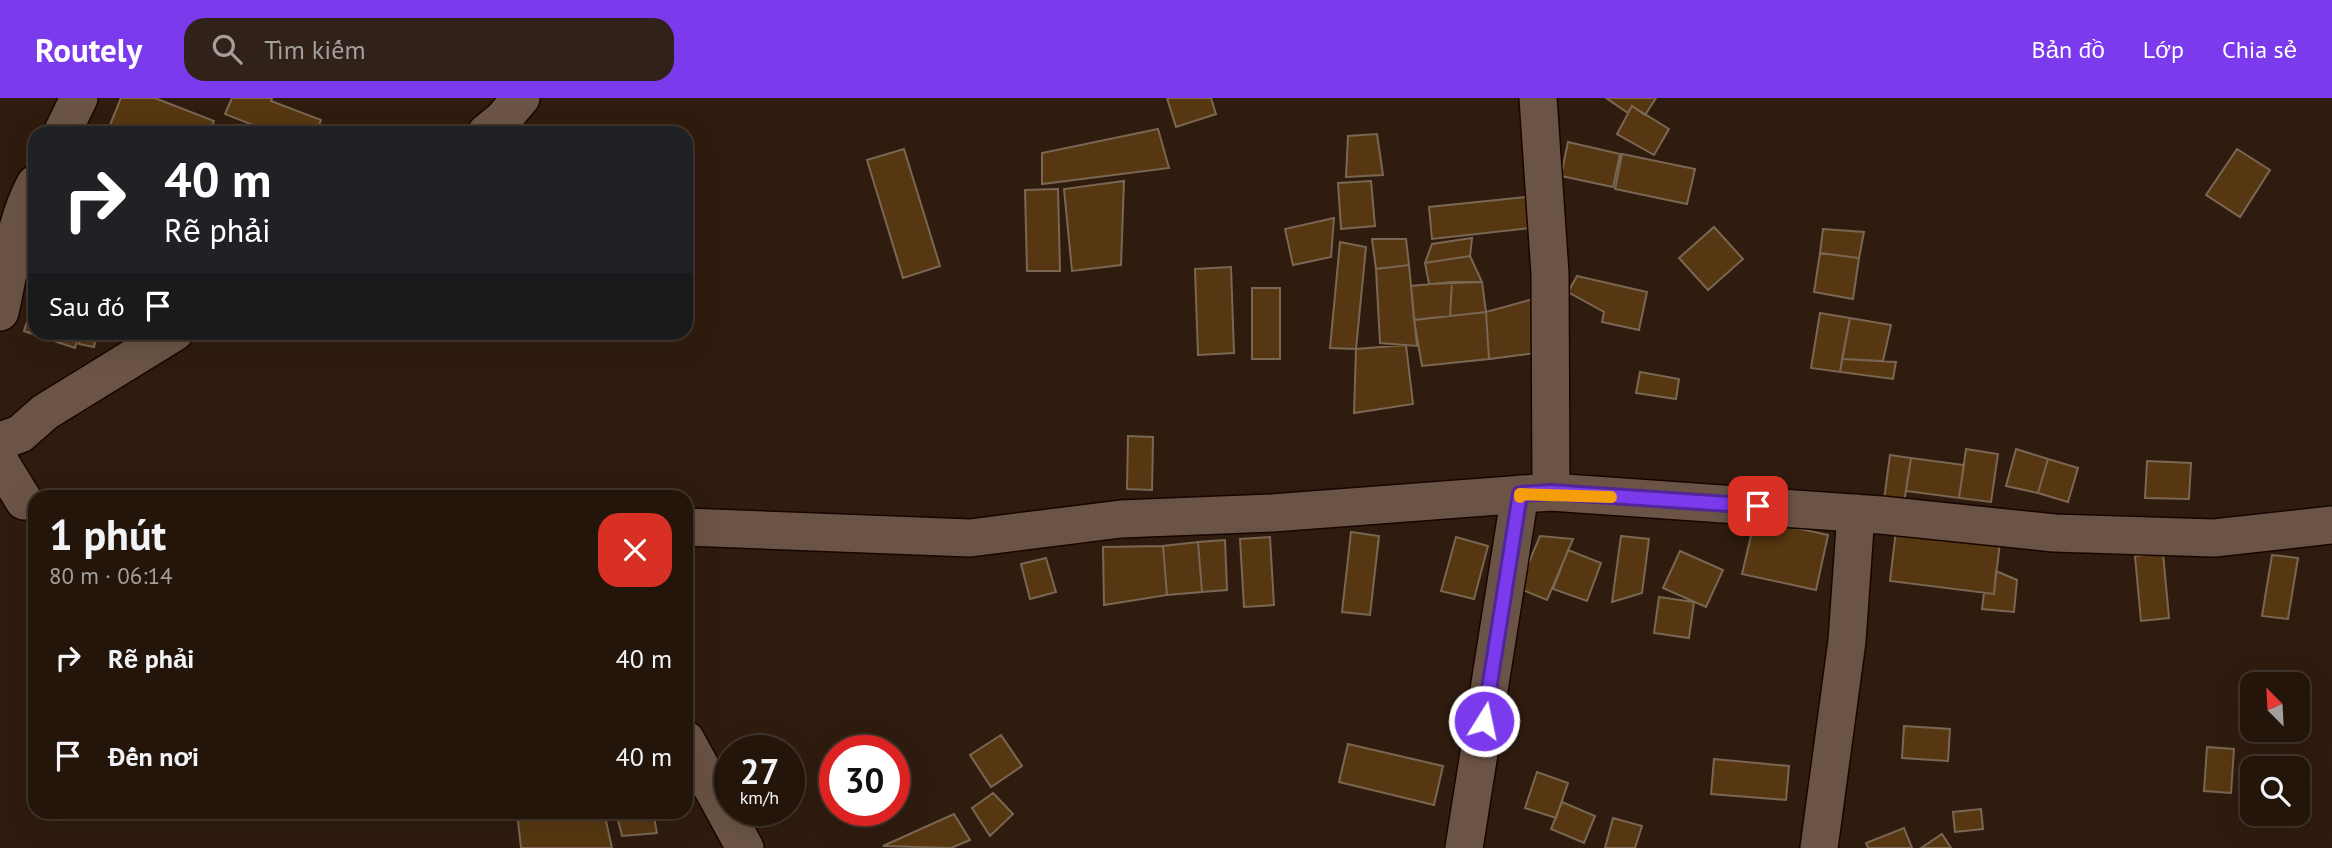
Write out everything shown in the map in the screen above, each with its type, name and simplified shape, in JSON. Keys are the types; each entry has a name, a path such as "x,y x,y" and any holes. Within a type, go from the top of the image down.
{"street":[{"path":"65,126 79,98"},
{"path":"494,126 521,98"},
{"path":"1464,848 1535,493 1550,287 1538,98"},
{"path":"0,312 13,250 28,205"},
{"path":"0,441 20,434 45,412 162,340"},
{"path":"0,462 20,504"},
{"path":"693,527 970,538 1121,519 1272,513 1535,493 1856,513 2054,533 2201,538 2332,526"},
{"path":"1819,848 1847,641 1856,513"},
{"path":"693,753 745,848"}],"building":[{"path":"121,98 155,98 214,121 212,126 110,125"},
{"path":"232,98 272,98 271,101 321,120 319,126 255,126 225,114"},
{"path":"1167,98 1211,98 1216,114 1176,127"},
{"path":"1606,98 1656,98 1645,115 1632,106 1628,113"},
{"path":"1632,106 1669,129 1654,155 1617,134"},
{"path":"1158,129 1169,168 1042,184 1042,153"},
{"path":"1377,134 1383,175 1346,177 1348,136"},
{"path":"1568,142 1620,154 1613,187 1561,176"},
{"path":"904,149 940,266 903,278 867,160"},
{"path":"2237,149 2270,170 2240,217 2206,195"},
{"path":"1622,154 1695,169 1687,204 1615,189"},
{"path":"1124,181 1121,265 1072,271 1064,189"},
{"path":"1371,181 1375,226 1341,229 1338,183"},
{"path":"1058,189 1060,271 1027,271 1025,190"},
{"path":"1526,197 1530,228 1432,239 1429,207"},
{"path":"1334,218 1331,257 1293,265 1285,229"},
{"path":"1714,227 1743,259 1708,290 1679,258"},
{"path":"1823,229 1864,232 1859,258 1820,253"},
{"path":"1472,238 1470,256 1425,263 1432,244"},
{"path":"1372,239 1406,239 1409,265 1376,269"},
{"path":"1340,242 1366,247 1356,349 1330,348"},
{"path":"1820,253 1859,258 1853,299 1814,292"},
{"path":"1470,256 1482,282 1429,284 1425,263"},
{"path":"1409,265 1417,346 1380,343 1376,269"},
{"path":"1231,267 1234,353 1198,355 1195,269"},
{"path":"1577,276 1647,292 1639,330 1602,322 1604,312 1568,292"},
{"path":"1452,282 1450,316 1414,320 1411,286"},
{"path":"1452,282 1482,282 1486,312 1450,316"},
{"path":"1252,288 1280,288 1280,359 1252,359"},
{"path":"1533,299 1536,353 1489,359 1486,312"},
{"path":"1486,312 1489,359 1422,366 1414,320"},
{"path":"1820,313 1850,318 1840,372 1811,368"},
{"path":"1850,318 1891,325 1883,361 1842,359"},
{"path":"51,340 78,340 75,348"},
{"path":"80,340 95,340 94,347 79,344"},
{"path":"1406,345 1413,404 1354,413 1356,349"},
{"path":"1842,359 1896,362 1893,379 1840,372"},
{"path":"1640,372 1679,379 1676,399 1636,393"},
{"path":"1128,436 1153,437 1152,490 1127,489"},
{"path":"1966,449 1998,454 1991,502 1959,498"},
{"path":"2016,449 2048,459 2038,493 2006,486"},
{"path":"1890,455 1911,458 1904,503 1884,500"},
{"path":"1911,458 1964,465 1959,498 1906,491"},
{"path":"2048,459 2078,468 2068,502 2038,493"},
{"path":"2147,461 2191,463 2189,499 2145,498"},
{"path":"1755,519 1828,535 1816,590 1742,574"},
{"path":"1896,530 2000,542 1994,594 1890,581"},
{"path":"1351,532 1379,536 1370,615 1342,612"},
{"path":"1540,536 1573,539 1547,600 1518,588"},
{"path":"1621,536 1649,539 1642,593 1612,602"},
{"path":"1270,537 1274,605 1244,607 1240,539"},
{"path":"1456,537 1488,546 1474,599 1441,591"},
{"path":"1225,540 1227,590 1202,592 1198,542"},
{"path":"1198,542 1202,592 1167,595 1163,546"},
{"path":"1163,546 1167,595 1104,605 1103,547"},
{"path":"1568,550 1601,563 1587,601 1553,589"},
{"path":"1680,551 1723,570 1706,607 1663,588"},
{"path":"2163,553 2169,618 2141,621 2135,556"},
{"path":"2272,555 2298,558 2288,619 2262,616"},
{"path":"1046,558 1056,592 1030,599 1021,564"},
{"path":"1996,571 2017,580 2014,612 1982,609 1984,593 1994,594"},
{"path":"1659,597 1694,602 1689,638 1654,633"},
{"path":"1904,726 1950,729 1948,761 1902,758"},
{"path":"1001,735 1022,766 991,787 970,755"},
{"path":"1348,744 1443,766 1434,805 1339,782"},
{"path":"2207,747 2234,749 2231,793 2204,791"},
{"path":"1714,759 1789,766 1786,800 1711,794"},
{"path":"1537,772 1568,783 1556,818 1525,808"},
{"path":"993,793 1013,814 990,836 972,808"},
{"path":"1562,802 1595,816 1584,843 1551,829"},
{"path":"1981,809 1983,829 1955,832 1953,812"},
{"path":"954,814 970,840 951,848 883,846"},
{"path":"1613,818 1642,826 1635,848 1605,848"},
{"path":"518,819 606,819 612,848 521,848"},
{"path":"618,819 654,819 657,833 622,836"},
{"path":"1904,828 1912,848 1868,848 1866,843"},
{"path":"1942,834 1951,848 1921,848"}],"slow traffic":[{"path":"1520,497 1520,494 1551,492 1611,497"}],"route":[{"path":"1484,721 1503,617 1520,494 1551,492 1758,506"}]}
